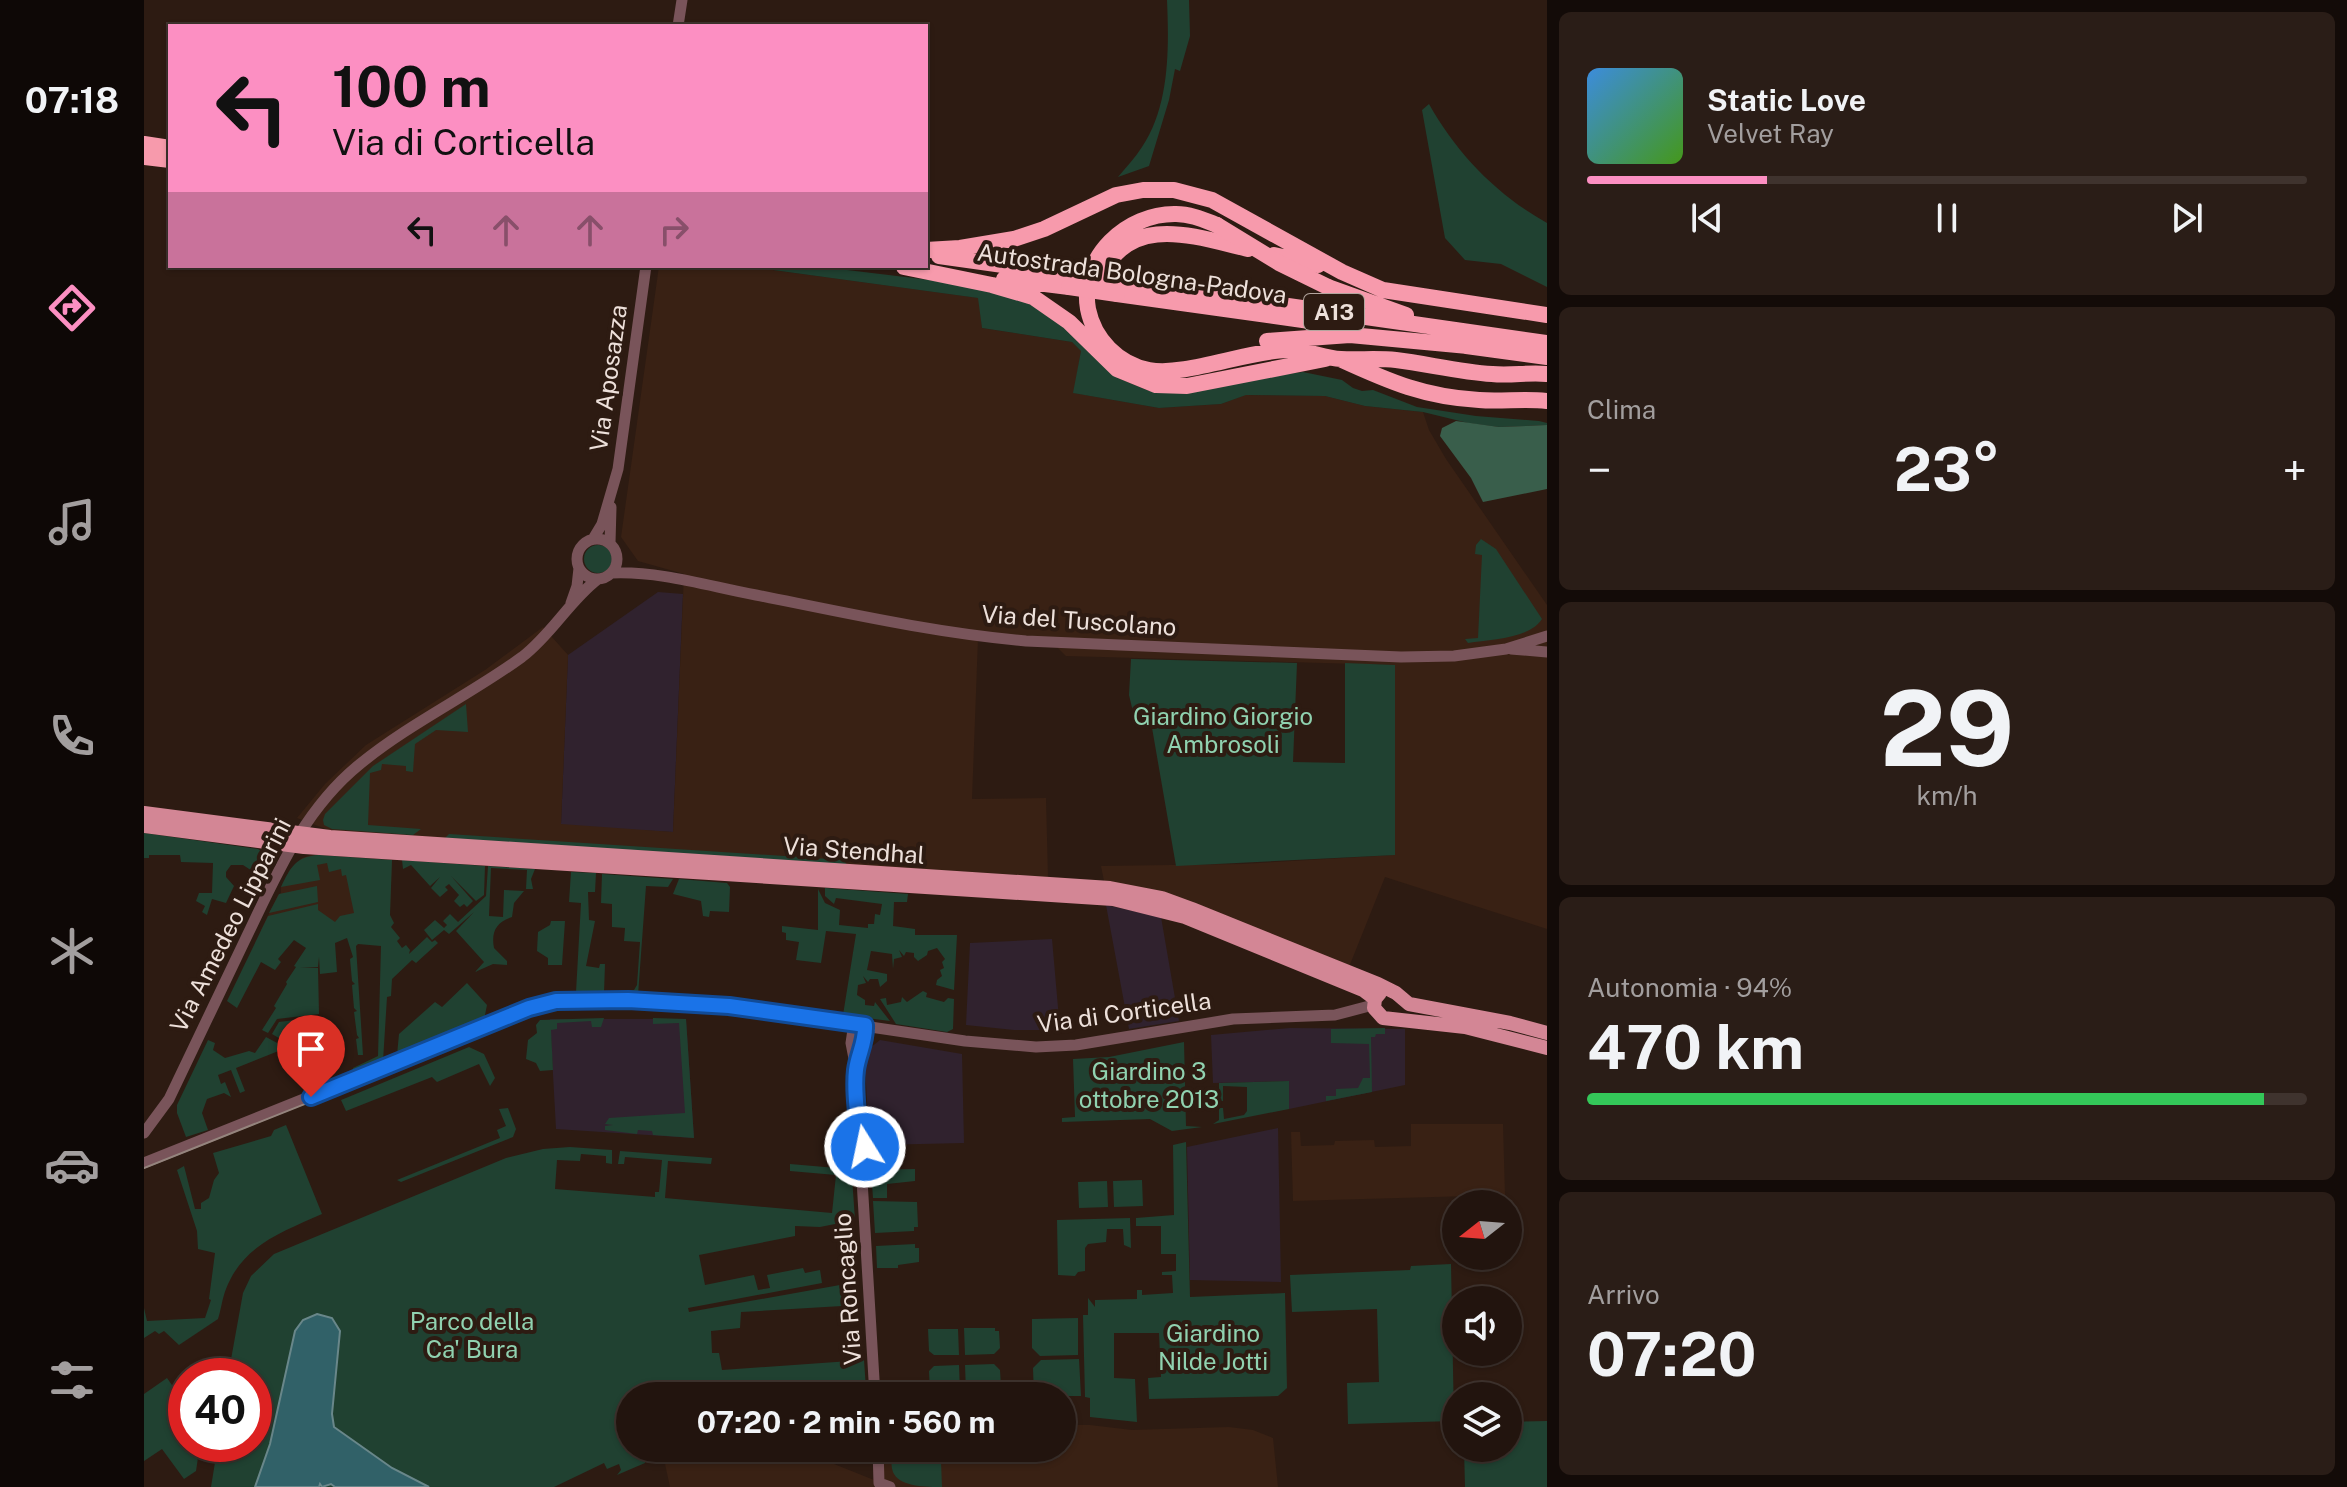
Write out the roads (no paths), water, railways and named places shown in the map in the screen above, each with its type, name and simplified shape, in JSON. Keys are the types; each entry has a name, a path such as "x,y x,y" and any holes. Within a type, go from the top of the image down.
{"highway":[{"path":"144,144 168,148"},
{"path":"144,157 168,160"},
{"path":"928,252 1014,239 1044,229 1116,195 1165,190 1212,200 1342,272 1383,290 1547,315"},
{"path":"1467,338 1328,287 1279,263 1217,225 1187,215 1159,215 1129,226 1111,240 1094,266 1088,299 1094,328 1107,347 1132,364 1160,371 1277,350 1296,350 1338,359 1395,360 1494,374 1547,374"},
{"path":"1248,249 1166,233 1149,235 1129,243 1107,263 1100,279 1097,299 1105,327 1122,348 1139,358 1155,362 1172,362 1265,341 1331,335 1467,338"},
{"name":"Autostrada Bologna-Padova","path":"928,252 1071,281 1467,338 1547,343"},
{"path":"1274,255 1342,272"},
{"path":"911,268 1033,297 1069,322 1117,369 1156,385 1187,386 1338,359 1394,384 1436,395 1479,400 1521,398 1547,401"},
{"name":"Autostrada Bologna-Padova","path":"925,268 1071,281"},
{"name":"Autostrada Bologna-Padova","path":"1467,338 1547,357"}],"main road":[{"path":"144,813 294,840"},
{"path":"144,826 294,840"},
{"name":"Via Stendhal","path":"294,840 1110,888 1162,898 1192,909 1376,983 1395,995"},
{"name":"Via Stendhal","path":"294,840 1113,899 1185,917 1368,1001"},
{"path":"1547,1033 1510,1023 1413,1006 1395,995 1381,992 1368,1001 1379,1016 1390,1019 1465,1027 1547,1048"},
{"path":"1390,1019 1400,1013 1395,995"}],"street":[{"path":"678,24 682,0"},
{"name":"Via Aposazza","path":"593,539 602,524 618,469 646,268"},
{"name":"Via Aposazza","path":"610,543 612,495"},
{"path":"593,539 602,539 610,543 617,557 654,573 612,573 598,579 587,577 579,568 577,556 580,548 593,539"},
{"path":"612,573 617,557"},
{"name":"Via Amedeo Lipparini","path":"568,611 577,586 579,568"},
{"name":"Via del Tuscolano","path":"654,573 874,619 1026,641 1401,657 1454,656 1506,649 1547,636"},
{"name":"Via Amedeo Lipparini","path":"144,1133 169,1099 294,840 328,795 360,764 523,656 550,632 598,579"},
{"name":"Via del Tuscolano","path":"1506,649 1547,652"},
{"name":"Via di Corticella","path":"144,1163 550,1002 628,1000 729,1006 998,1045 1058,1046 1233,1019 1335,1015 1368,1001"},
{"name":"Via Roncaglio","path":"860,1024 865,1042 856,1069 861,1146 851,1154 853,1161 861,1163 874,1382"},
{"path":"881,1462 885,1485"}],"water":[{"path":"317,1314 332,1318 340,1331 332,1414 334,1427 392,1468 429,1487 335,1487 331,1484 322,1487 320,1484 319,1487 255,1487 264,1462 272,1462 272,1435 295,1331 303,1320"}],"tram line":[{"path":"144,1168 551,1006 624,1004 733,1011 874,1030"}],"park label":[{"name":"Giardino Giorgio Ambrosoli","path":"1223,730"},
{"name":"Giardino 3 ottobre 2013","path":"1149,1085"},
{"name":"Parco della Ca' Bura","path":"472,1335"},
{"name":"Giardino Nilde Jotti","path":"1213,1347"}]}
